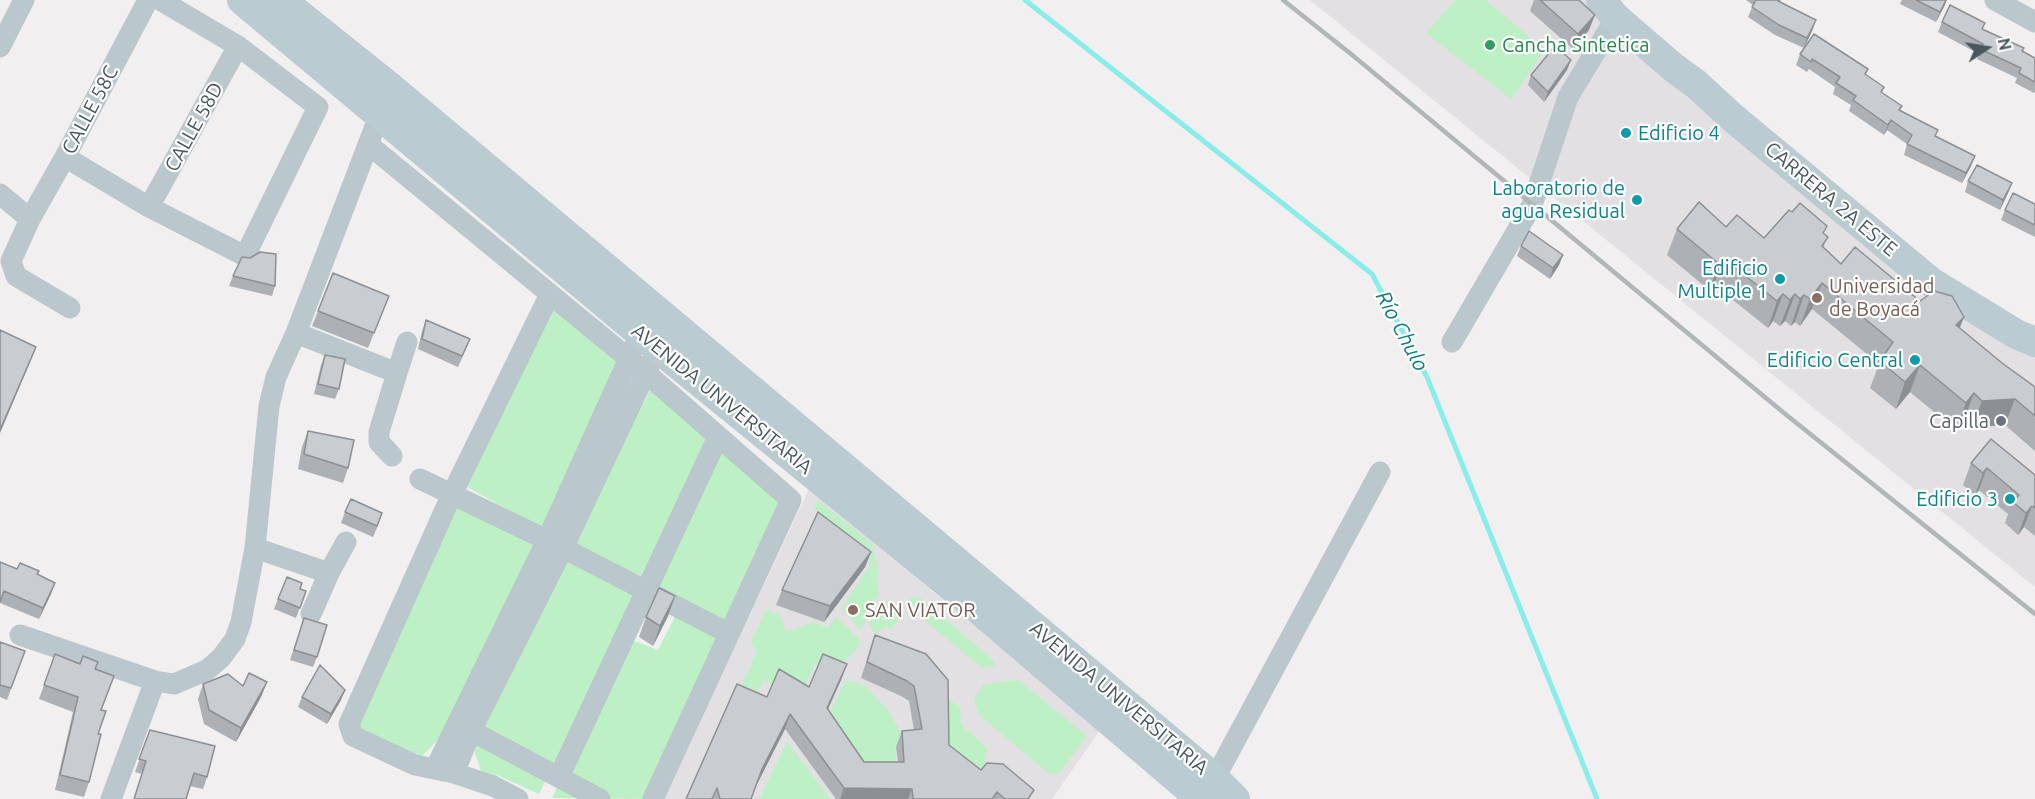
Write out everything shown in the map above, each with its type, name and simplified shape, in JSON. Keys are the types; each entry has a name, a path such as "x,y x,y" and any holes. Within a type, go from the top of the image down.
{"main road":[{"name":"AVENIDA UNIVERSITARIA","path":"242,0 385,101 1206,792"},
{"name":"AVENIDA UNIVERSITARIA","path":"281,0 643,353 957,591 1206,792 1235,799"},
{"name":"CARRERA 2A ESTE","path":"1609,9 1674,68 1931,282 2016,334 2035,342"}],"street":[{"path":"0,47 24,0"},
{"name":"CALLE 58C","path":"70,308 16,276 11,261 30,219 148,0"},
{"path":"65,157 149,207 245,256 318,107 238,46 160,0"},
{"path":"1995,0 2035,21"},
{"path":"1452,342 1532,205 1568,98 1609,9"},
{"name":"CALLE 58D","path":"149,207 238,46"},
{"path":"20,635 155,681 174,684 207,670 221,658 235,639 241,622 255,548 269,406 276,377 296,333 385,101"},
{"path":"368,144 550,294 643,353 718,437 790,500 653,799"},
{"path":"0,194 30,219"},
{"path":"518,799 491,793 444,771 415,765 353,736 349,724 452,494 550,294"},
{"path":"296,333 397,373"},
{"path":"392,456 379,442 379,432 407,342"},
{"path":"444,771 555,544 643,353"},
{"path":"559,777 718,437"},
{"path":"1206,792 1380,472"},
{"path":"420,479 555,544 728,633"},
{"path":"311,614 346,542"},
{"path":"255,548 329,573"},
{"path":"111,799 155,681"},
{"path":"464,727 600,799"}],"shaded area":[{"name":"Universidad de Boyacá","path":"1310,0 1598,0 1617,21 2035,343 2035,587"},
{"name":"SAN VIATOR","path":"809,489 1100,730 1052,799 663,799"}],"green space":[{"name":"Cancha Sintetica","path":"1455,0 1485,0 1545,50 1511,99 1426,33"},
{"path":"555,308 641,378 565,542 464,485"},
{"path":"652,387 710,438 641,581 571,545"},
{"path":"721,448 781,502 726,623 654,585"},
{"path":"459,498 537,545 449,729 416,762 350,726"},
{"path":"818,500 873,545 879,596 870,607 861,630 841,609 869,567 869,555 814,508"},
{"path":"567,557 636,592 539,794 497,775 485,783 472,744"},
{"path":"919,597 995,662 994,666 982,668 913,611 910,598"},
{"path":"886,601 892,605 896,603 898,620 893,628 885,627 876,634 869,625 877,607"},
{"path":"766,610 779,615 786,632 814,622 828,628 836,617 859,639 859,645 843,664 832,669 815,664 806,684 774,681 771,684 764,680 752,704 737,696 757,651 751,643"},
{"path":"676,615 725,640 644,799 552,798 632,640 658,650"},
{"path":"1018,680 1087,736 1058,775 1048,773 979,715 974,700 983,685"},
{"path":"845,681 856,682 866,687 889,712 900,731 909,735 910,744 895,746 897,773 859,776 824,724"},
{"path":"946,695 949,700 960,707 961,725 987,748 984,776 946,759"},
{"path":"787,742 830,799 759,799"}],"building":[{"path":"1540,0 1579,0 1595,15 1578,34"},
{"path":"1756,0 1779,0 1816,20 1807,38 1779,25 1752,7"},
{"path":"1916,0 1946,0 1940,12"},
{"path":"1950,5 1985,23 1982,29 2024,48 2022,51 2035,58 2035,82 2019,73 2021,68 1980,49 1983,44 1942,22"},
{"path":"1814,34 1868,69 1865,74 1884,87 1881,92 1902,106 1899,110 1938,130 1935,136 1975,156 1966,173 1907,144 1912,135 1891,120 1888,125 1853,100 1856,96 1836,83 1840,77 1800,54"},
{"path":"1555,46 1571,60 1548,92 1531,75"},
{"path":"1977,165 2012,183 2003,200 1968,181"},
{"path":"2013,193 2035,204 2035,225 2005,210"},
{"path":"1699,202 1726,227 1737,215 1764,238 1789,210 1792,212 1800,203 1827,226 1823,233 1828,237 1822,246 1841,264 1855,247 1920,301 1934,291 1952,296 1964,317 1956,325 2035,387 2035,416 2015,399 1982,401 1974,393 1966,403 1920,365 1905,382 1880,361 1893,342 1822,283 1810,299 1804,295 1800,299 1795,294 1790,300 1783,294 1777,301 1723,258 1719,264 1677,229"},
{"path":"1529,231 1563,255 1553,268 1521,246"},
{"path":"260,252 276,254 275,286 233,276 242,257 250,258"},
{"path":"333,273 389,296 374,333 318,311"},
{"path":"426,320 470,339 462,356 422,339"},
{"path":"0,330 36,347 0,430"},
{"path":"325,355 345,359 339,389 318,384"},
{"path":"308,431 354,440 348,468 304,454"},
{"path":"1991,439 2035,475 2035,508 2032,506 2026,513 2013,502 2019,495 1987,468 1983,473 1971,463"},
{"path":"351,499 382,513 377,526 345,512"},
{"path":"818,512 871,552 830,606 782,590"},
{"path":"0,562 17,569 20,563 39,571 37,574 55,583 43,608 4,591 0,602"},
{"path":"287,577 302,583 300,589 306,591 300,608 278,599"},
{"path":"659,588 675,596 660,626 646,617"},
{"path":"304,618 327,625 317,657 294,650"},
{"path":"875,635 926,654 948,680 949,745 981,770 987,763 1003,764 1034,790 1028,799 1005,799 997,792 992,799 915,799 912,789 844,788 790,714 762,769 751,799 720,799 717,788 712,799 686,799 737,684 767,697 779,669 809,687 823,654 847,664 827,708 864,762 904,762 902,731 922,729 914,686 867,662"},
{"path":"0,642 25,651 11,688 0,685"},
{"path":"55,654 80,664 83,656 98,662 95,669 114,676 101,710 106,711 98,734 101,734 89,782 60,775 78,697 44,685"},
{"path":"320,665 345,690 331,714 302,697"},
{"path":"249,673 267,682 241,728 209,710 203,684 228,674 243,686"},
{"path":"150,730 215,746 207,777 194,773 186,799 134,799 146,761 139,759"}],"waterway":[{"name":"Río Chulo","path":"1025,0 1372,274 1427,377 1597,799"}],"railway":[{"path":"1283,0 1784,413 2035,614"}],"place":[{"name":"Cancha Sintetica","path":"1490,45"},
{"name":"Edificio 4","path":"1626,133"},
{"name":"Laboratorio de agua Residual","path":"1637,200"},
{"name":"Edificio Multiple 1","path":"1780,279"},
{"name":"Universidad de Boyacá","path":"1817,298"},
{"name":"Edificio Central","path":"1915,360"},
{"name":"Capilla","path":"2001,421"},
{"name":"Edificio 3","path":"2010,499"},
{"name":"SAN VIATOR","path":"853,610"}]}
